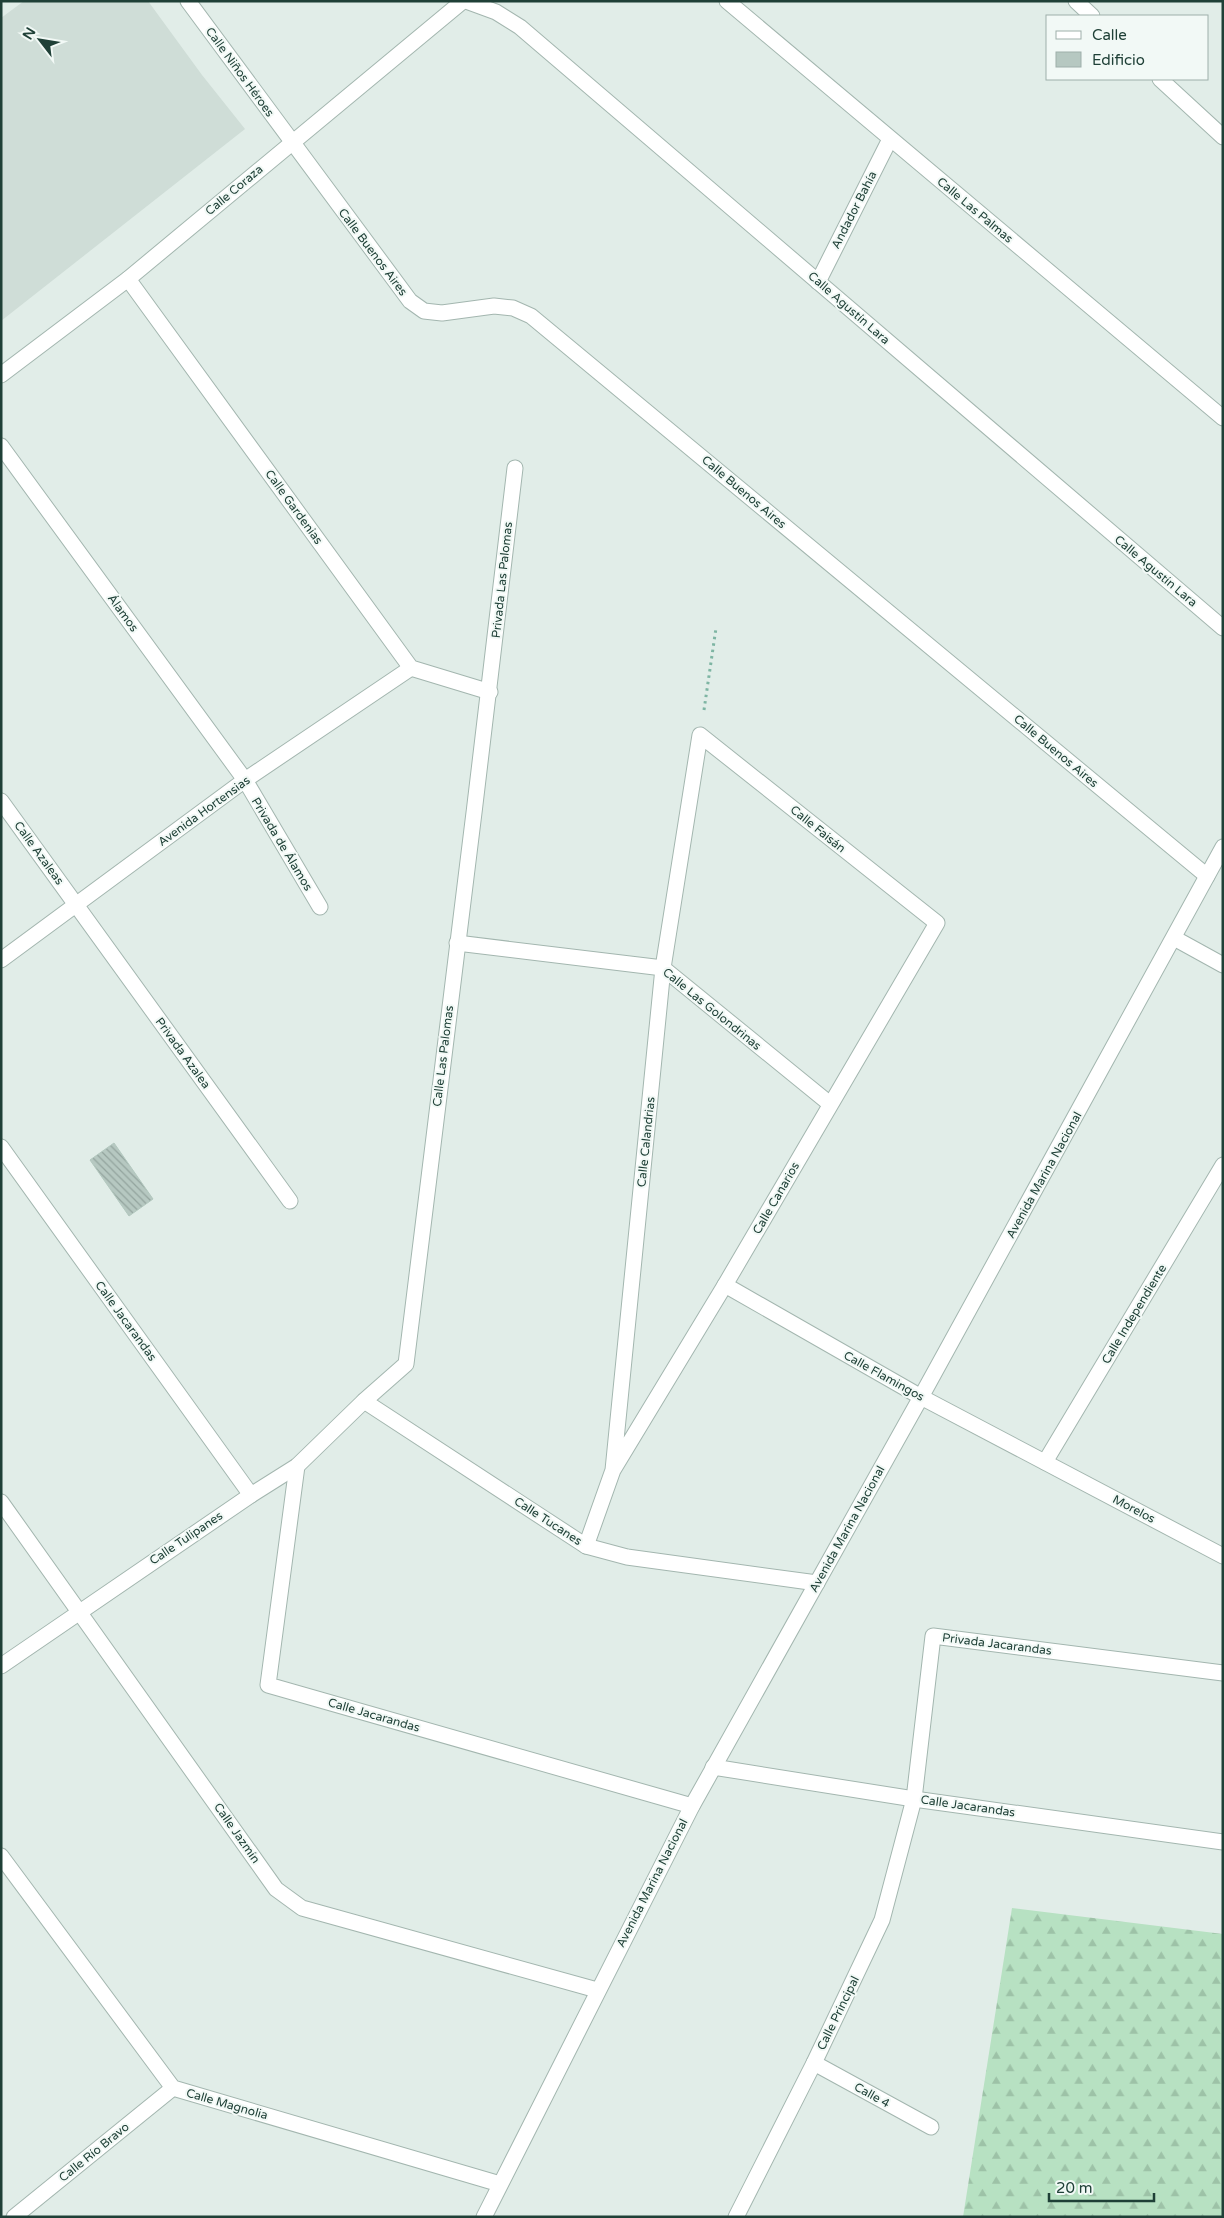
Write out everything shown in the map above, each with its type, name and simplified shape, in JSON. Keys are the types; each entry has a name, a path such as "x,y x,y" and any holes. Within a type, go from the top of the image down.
{"street":[{"name":"Calle Niños Héroes","path":"188,1 291,142"},
{"name":"Calle Coraza","path":"1,375 128,279 291,142 465,1"},
{"name":"Calle Agustín Lara","path":"465,1 496,12 520,27 1223,628"},
{"name":"Calle Las Palmas","path":"727,1 1223,418"},
{"path":"1076,1 1091,15"},
{"path":"1161,80 1223,137"},
{"name":"Andador Bahía","path":"818,282 890,139"},
{"name":"Calle Buenos Aires","path":"291,142 410,301 424,311 442,313 494,306 513,308 532,316 1207,876"},
{"name":"Calle Gardenias","path":"128,279 411,668"},
{"name":"Álamos","path":"1,446 244,780"},
{"name":"Privada Las Palomas","path":"490,692 515,468"},
{"path":"411,668 490,692"},
{"name":"Avenida Hortensias","path":"1,960 244,780 411,668"},
{"name":"Calle Las Palomas","path":"364,1402 406,1364 457,943 490,692"},
{"name":"Calle Faisán","path":"700,735 937,923"},
{"name":"Calle Calandrias","path":"586,1546 613,1470 664,968 700,735"},
{"name":"Privada de Álamos","path":"244,780 320,907"},
{"name":"Calle Azaleas","path":"1,801 76,905"},
{"name":"Avenida Marina Nacional","path":"489,2215 500,2184 692,1806 921,1397 1223,847"},
{"name":"Privada Azalea","path":"76,905 290,1201"},
{"name":"Calle Canarios","path":"613,1470 725,1285 937,923"},
{"path":"1174,938 1223,965"},
{"name":"Calle Las Golondrinas","path":"457,943 664,968 830,1104"},
{"name":"Calle Jacarandas","path":"1,1147 251,1494"},
{"name":"Calle Independiente","path":"1045,1462 1223,1165"},
{"name":"Calle Flamingos","path":"725,1285 921,1397 1045,1462"},
{"name":"Calle Tulipanes","path":"1,1666 251,1494 297,1466 364,1402"},
{"name":"Calle Tucanes","path":"364,1402 586,1546 626,1557 817,1583"},
{"name":"Morelos","path":"1045,1462 1223,1556"},
{"name":"Calle Jacarandas","path":"297,1466 268,1685 692,1806"},
{"name":"Calle Jazmín","path":"1,1502 276,1889 302,1908 597,1990"},
{"name":"Privada Jacarandas","path":"914,1799 933,1636 1223,1673"},
{"name":"Calle Jacarandas","path":"713,1767 914,1799 1223,1842"},
{"name":"Calle Principal","path":"736,2217 814,2063 882,1920 914,1799"},
{"name":"Calle Magnolia","path":"1,1856 173,2088 500,2184"},
{"name":"Calle 4","path":"814,2063 931,2127"},
{"name":"Calle Río Bravo","path":"14,2217 173,2088"}],"path":[{"path":"700,735 716,628"}],"shaded area":[{"path":"24,1 148,1 202,75 245,129 1,321 1,18"}],"green space":[{"path":"1012,1908 1223,1934 1223,2217 963,2217"}],"building":[{"path":"114,1143 153,1199 129,1216 90,1160"}]}
